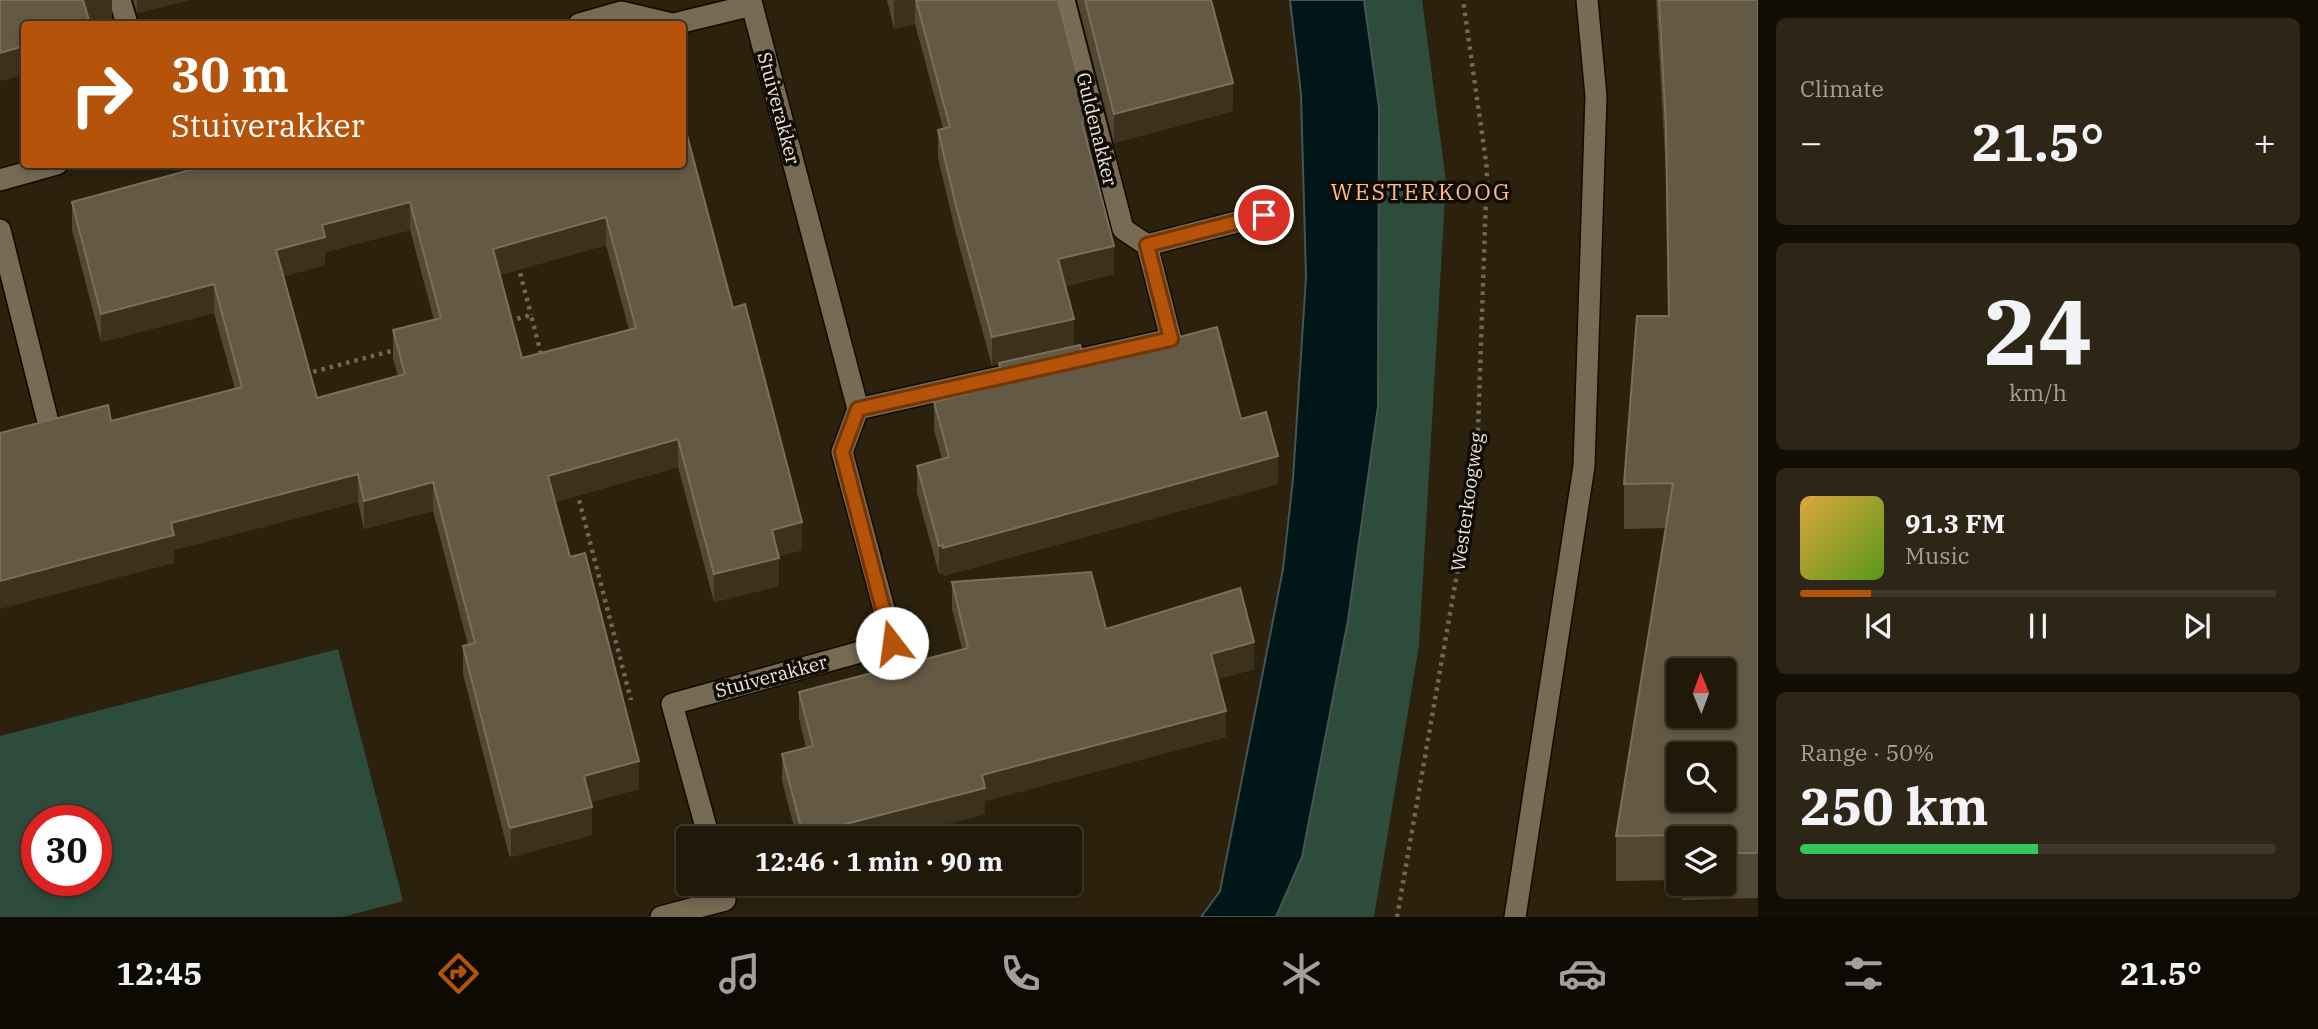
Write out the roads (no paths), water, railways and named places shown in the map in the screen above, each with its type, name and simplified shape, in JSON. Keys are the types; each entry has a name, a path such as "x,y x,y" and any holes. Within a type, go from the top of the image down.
{"street":[{"path":"120,0 126,21"},
{"name":"Guldenakker","path":"1064,0 1123,229 1147,245"},
{"path":"1515,917 1584,466 1595,96 1587,0"},
{"name":"Stuiverakker","path":"685,21 752,5 858,409 842,452 892,643 672,704 706,826"},
{"name":"Stuiverakker","path":"586,21 619,6 664,21"},
{"path":"0,180 43,168"},
{"path":"858,409 1171,339 1147,245 1264,215"},
{"path":"0,230 48,426"},
{"path":"24,432 74,419"},
{"path":"661,917 726,900 725,896"}],"district":[{"name":"WESTERKOOG","path":"1421,192"}]}
